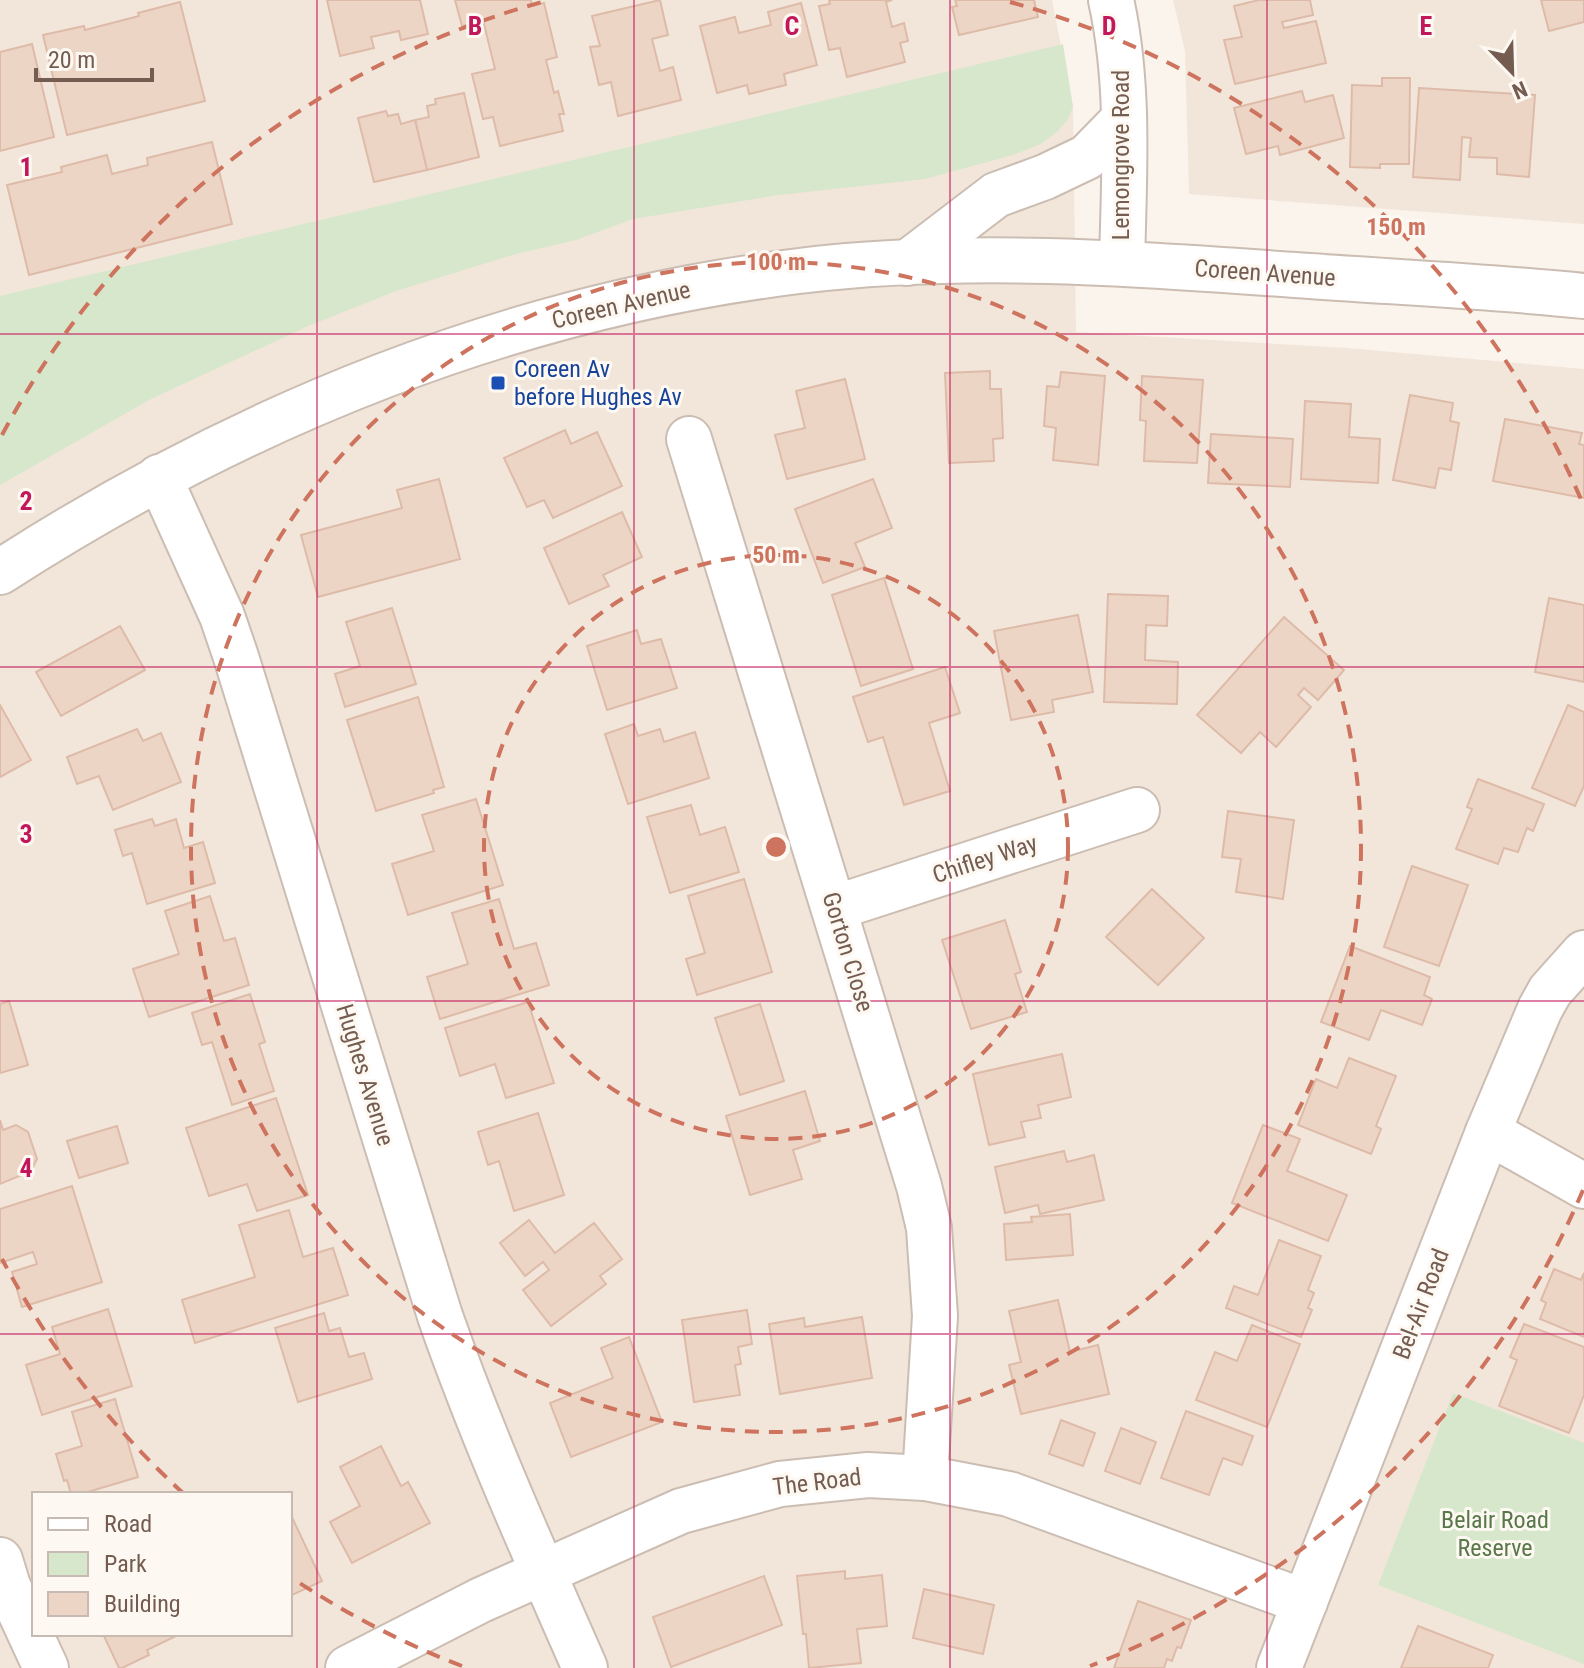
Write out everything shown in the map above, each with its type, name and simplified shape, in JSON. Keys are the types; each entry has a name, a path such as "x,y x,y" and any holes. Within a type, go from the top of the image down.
{"street":[{"name":"Lemongrove Road","path":"1111,0 1120,59 1124,119 1122,263"},
{"path":"907,263 996,195 1087,157 1124,119"},
{"name":"Coreen Avenue","path":"0,572 159,477 270,421 384,373 540,323 652,295 799,271 988,260 1122,263 1584,296"},
{"name":"Gorton Close","path":"689,439 908,1143 929,1228 935,1316 925,1478"},
{"name":"Hughes Avenue","path":"159,477 227,630 440,1316 476,1414 585,1668"},
{"name":"Chifley Way","path":"834,908 1137,810"},
{"name":"Bel-Air Road","path":"1279,1668 1488,1132 1540,1009 1550,991 1584,953"},
{"path":"1488,1132 1584,1186"},
{"name":"The Road","path":"348,1668 542,1571 681,1511 780,1484 853,1477 925,1478 1009,1494 1305,1602"},
{"path":"0,1560 8,1586 46,1668"}],"shaded area":[{"path":"0,0 1052,0 1073,107 1076,332 1347,348 1584,369 1584,1668 0,1668"},
{"path":"1173,0 1584,0 1584,224 1189,194 1185,51"}],"green space":[{"path":"1063,44 1073,107 1058,131 1041,144 1013,155 925,179 779,195 633,219 576,240 516,254 396,291 306,327 151,399 0,485 0,296"},
{"name":"Belair Road Reserve","path":"1453,1393 1584,1443 1584,1664 1378,1585"}],"building":[{"path":"327,0 420,0 428,34 401,40 399,31 371,37 374,48 340,56"},
{"path":"455,0 531,0 532,6 544,3 557,57 546,60 554,93 558,91 564,114 559,114 563,131 500,146 493,117 483,119 472,74 495,69 483,20 462,26"},
{"path":"660,0 668,35 652,39 660,71 673,67 681,100 618,116 611,82 599,85 590,47 600,46 592,16"},
{"path":"829,0 892,0 886,2 892,27 904,23 908,41 900,43 905,62 847,77 840,48 829,50 819,6 830,4"},
{"path":"955,0 1034,0 1038,17 959,35 952,7 957,6"},
{"path":"1259,0 1310,0 1313,15 1282,22 1284,28 1316,21 1326,63 1235,84 1224,40 1242,37 1234,6"},
{"path":"1541,0 1584,0 1584,22 1549,31"},
{"path":"180,2 205,101 67,135 43,35 84,26 85,30"},
{"path":"801,3 817,65 784,74 786,85 749,94 747,85 717,93 700,26 735,17 739,33 771,25 768,12"},
{"path":"32,44 54,137 0,151 0,52"},
{"path":"1382,78 1410,78 1409,164 1380,164 1380,168 1350,167 1352,85 1382,86"},
{"path":"1419,88 1535,95 1529,177 1497,174 1497,158 1469,157 1471,138 1462,137 1460,180 1413,177"},
{"path":"1302,91 1305,102 1333,95 1344,138 1280,155 1278,146 1246,154 1234,108"},
{"path":"464,93 479,157 427,170 415,120 429,117 427,106 436,104 435,99"},
{"path":"386,111 388,116 398,114 401,124 415,120 427,170 374,182 358,118"},
{"path":"212,142 232,224 29,275 7,185 62,172 61,167 107,155 112,174 148,165 147,158"},
{"path":"990,371 990,389 1001,389 1003,438 993,439 994,461 949,463 945,373"},
{"path":"1061,372 1105,376 1098,465 1053,460 1056,428 1044,426 1047,386 1059,387"},
{"path":"1142,376 1203,380 1197,463 1144,461 1146,421 1140,420"},
{"path":"845,379 865,459 787,479 775,435 805,428 796,391"},
{"path":"1410,395 1453,403 1450,421 1459,423 1451,470 1439,468 1435,488 1393,480"},
{"path":"1305,401 1351,404 1349,437 1380,439 1378,483 1301,479"},
{"path":"1505,419 1582,433 1579,444 1584,445 1584,498 1493,481"},
{"path":"565,430 571,444 597,432 622,486 553,518 544,500 527,507 504,458"},
{"path":"1211,434 1293,439 1290,487 1208,483"},
{"path":"439,479 460,559 318,597 301,535 402,508 397,490"},
{"path":"873,479 892,528 855,543 865,567 823,583 795,509"},
{"path":"622,512 642,557 603,575 609,586 569,604 544,548"},
{"path":"884,578 913,669 861,686 832,595"},
{"path":"1108,594 1168,596 1167,626 1146,625 1145,660 1178,662 1177,704 1104,702"},
{"path":"1549,598 1584,605 1584,682 1535,672"},
{"path":"392,608 416,684 345,707 335,674 360,666 346,622"},
{"path":"1078,615 1093,692 1052,700 1054,712 1011,720 994,631"},
{"path":"1284,617 1344,670 1318,700 1304,688 1298,695 1311,707 1276,747 1260,732 1241,753 1197,715"},
{"path":"120,626 145,670 61,716 36,672"},
{"path":"637,630 641,644 661,639 677,688 607,710 587,646"},
{"path":"945,667 960,713 929,723 950,791 904,805 883,737 868,742 853,697"},
{"path":"418,697 444,787 376,811 347,720"},
{"path":"0,705 31,760 0,777"},
{"path":"1568,705 1584,712 1584,786 1575,806 1532,788"},
{"path":"634,724 638,736 660,729 664,742 695,732 709,778 628,804 605,734"},
{"path":"137,729 143,741 161,733 181,782 113,810 99,776 77,784 67,757"},
{"path":"1478,779 1544,804 1533,831 1527,828 1518,852 1504,848 1498,864 1456,849 1472,809 1467,807"},
{"path":"476,799 503,885 408,915 392,864 434,851 422,815"},
{"path":"691,805 700,835 725,827 739,872 670,893 647,817"},
{"path":"1228,811 1294,820 1283,899 1236,892 1241,859 1222,857"},
{"path":"152,819 155,826 176,819 184,848 203,842 215,883 147,904 132,853 123,856 115,830"},
{"path":"1412,866 1468,885 1439,966 1384,947"},
{"path":"744,879 772,972 697,995 686,959 705,953 688,896"},
{"path":"1152,889 1204,938 1158,985 1106,937"},
{"path":"210,896 224,941 235,938 249,985 149,1017 133,969 179,954 165,911"},
{"path":"499,899 514,949 536,943 549,985 440,1019 427,977 468,964 452,913"},
{"path":"1005,920 1021,972 1015,974 1027,1012 971,1029 942,940"},
{"path":"1350,946 1430,977 1424,995 1432,999 1422,1025 1381,1010 1369,1040 1321,1022"},
{"path":"250,994 265,1042 259,1044 274,1091 232,1105 212,1042 202,1045 192,1013"},
{"path":"9,1001 28,1065 0,1073 0,1004"},
{"path":"528,1002 554,1083 506,1098 495,1064 460,1076 445,1028"},
{"path":"760,1004 784,1081 740,1095 715,1018"},
{"path":"1062,1054 1071,1097 1038,1105 1041,1118 1021,1122 1025,1137 989,1145 973,1074"},
{"path":"1349,1058 1396,1076 1376,1126 1381,1129 1371,1154 1298,1125 1316,1079 1337,1088"},
{"path":"805,1091 820,1141 793,1150 802,1179 750,1195 726,1116"},
{"path":"276,1098 308,1195 257,1211 247,1184 209,1196 186,1128"},
{"path":"538,1113 564,1195 514,1211 499,1161 488,1165 478,1132"},
{"path":"0,1120 3,1130 16,1125 28,1132 37,1159 31,1171 0,1184"},
{"path":"1263,1125 1300,1139 1287,1171 1347,1195 1328,1241 1232,1203"},
{"path":"117,1126 128,1163 79,1178 67,1141"},
{"path":"1064,1151 1067,1162 1094,1155 1104,1200 1040,1214 1038,1205 1005,1213 995,1167"},
{"path":"72,1186 102,1282 22,1307 12,1272 37,1264 33,1252 0,1263 0,1209"},
{"path":"289,1210 303,1257 333,1248 348,1295 195,1343 182,1300 255,1277 239,1225"},
{"path":"1070,1214 1073,1255 1006,1260 1004,1224 1032,1222 1031,1217"},
{"path":"529,1220 555,1253 594,1223 622,1259 600,1276 606,1284 551,1326 523,1290 549,1270 543,1262 525,1276 500,1243"},
{"path":"1279,1240 1321,1256 1308,1290 1314,1293 1308,1308 1312,1310 1301,1337 1226,1308 1234,1286 1258,1295"},
{"path":"1554,1269 1581,1280 1584,1273 1584,1337 1540,1319 1546,1303 1541,1300"},
{"path":"1058,1300 1070,1352 1098,1345 1109,1394 1021,1414 1009,1365 1021,1362 1009,1311"},
{"path":"108,1309 132,1386 42,1415 26,1365 60,1354 52,1327"},
{"path":"747,1310 752,1344 738,1347 741,1364 735,1365 740,1395 694,1402 682,1320"},
{"path":"324,1313 329,1331 340,1328 349,1357 364,1353 372,1379 298,1402 275,1328"},
{"path":"862,1317 872,1378 780,1394 769,1324 804,1318 805,1327"},
{"path":"1524,1324 1584,1347 1584,1395 1569,1433 1499,1406 1517,1360 1510,1357"},
{"path":"1252,1325 1300,1344 1267,1427 1196,1400 1215,1352 1237,1361"},
{"path":"629,1337 662,1422 571,1457 550,1403 613,1378 601,1348"},
{"path":"115,1399 138,1477 88,1492 70,1492 56,1454 82,1446 72,1412"},
{"path":"1186,1411 1253,1436 1242,1465 1223,1458 1209,1495 1161,1478"},
{"path":"1061,1420 1095,1433 1083,1466 1049,1454"},
{"path":"1121,1428 1156,1442 1140,1484 1105,1471"},
{"path":"381,1446 401,1486 408,1482 430,1523 352,1563 330,1522 360,1506 340,1467"},
{"path":"292,1517 322,1581 292,1595"},
{"path":"845,1571 845,1579 882,1575 887,1626 857,1629 861,1663 809,1668 797,1576"},
{"path":"764,1576 782,1625 671,1667 653,1617"},
{"path":"924,1589 994,1605 983,1654 913,1638"},
{"path":"1138,1601 1191,1620 1181,1648 1177,1647 1172,1661 1167,1659 1164,1668 1114,1668"},
{"path":"1418,1626 1493,1655 1488,1668 1401,1668"},
{"path":"104,1636 176,1636 147,1650 149,1655 119,1668"}],"place":[{"name":"Coreen Av before Hughes Av","path":"498,383"}]}
